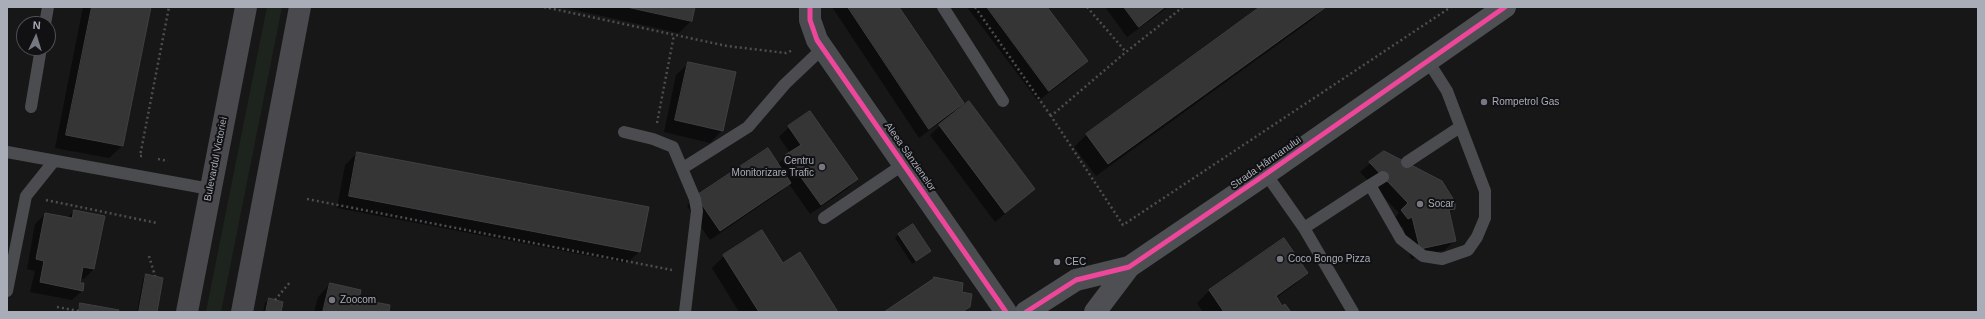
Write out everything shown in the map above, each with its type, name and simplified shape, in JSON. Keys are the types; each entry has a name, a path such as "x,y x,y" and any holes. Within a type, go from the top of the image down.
{"main road":[{"name":"Bulevardul Victoriei","path":"187,312 246,7"},
{"path":"242,312 300,7"},
{"name":"Strada Hărmanului","path":"1095,312 1129,267 1266,174 1505,7"},
{"name":"Strada Hărmanului","path":"1026,312 1076,280 1129,267"}],"street":[{"name":"Aleea Sânzienelor","path":"810,7 810,20 820,44 1006,312"}],"lane":[{"path":"942,7 1003,101"},
{"path":"683,168 748,127 820,44"},
{"path":"31,107 40,56"},
{"path":"1370,185 1401,239 1423,256 1442,259 1468,250 1477,237 1485,218 1485,191 1447,91 1428,61"},
{"path":"1406,162 1460,127"},
{"path":"624,132 653,139 673,147 695,199 697,211 685,312"},
{"path":"7,152 210,189"},
{"path":"7,291 26,196 54,161"},
{"path":"824,218 904,164"},
{"path":"1266,174 1304,228 1353,312"},
{"path":"1304,228 1384,177"}],"path":[{"path":"147,157 140,156 169,7"},
{"path":"544,7 727,46 786,53 820,44"},
{"path":"975,7 1052,116 1123,225 1451,7"},
{"path":"1087,7 1126,52"},
{"path":"1052,116 1126,52 1184,7"},
{"path":"653,139 674,35"},
{"path":"154,158 168,161"},
{"path":"26,196 157,223"},
{"path":"307,199 690,273"},
{"path":"149,256 155,276"},
{"path":"275,300 291,281"},
{"path":"57,307 79,311"}],"shaded area":[{"path":"267,7 282,7 221,312 206,312"}],"building":[{"path":"92,7 151,7 123,146 66,135"},
{"path":"627,7 695,7 692,21"},
{"path":"848,7 899,7 964,103 929,129"},
{"path":"987,7 1047,7 1088,61 1049,91"},
{"path":"1124,7 1165,7 1139,27"},
{"path":"1260,7 1326,7 1108,164 1086,134"},
{"path":"688,62 736,72 723,131 675,120"},
{"path":"969,101 1035,189 1005,213 939,125"},
{"name":"Centru Monitorizare Trafic","path":"810,111 858,179 821,205 785,155 801,145 788,126"},
{"path":"768,148 791,183 720,231 696,196"},
{"path":"1384,151 1442,181 1455,202 1455,209 1449,210 1456,241 1420,249 1412,217 1408,219 1401,210 1408,203 1369,162"},
{"path":"357,152 649,207 640,252 349,196"},
{"path":"74,210 105,216 94,269 83,267 80,283 84,283 83,291 40,282 44,261 36,259 45,213 72,218"},
{"path":"913,224 931,251 916,261 898,234"},
{"path":"762,230 783,263 800,252 838,312 759,312 723,255"},
{"path":"1284,238 1308,273 1276,296 1282,306 1285,304 1291,312 1224,312 1209,290"},
{"path":"146,274 163,278 157,312 139,312"},
{"path":"934,277 963,283 962,292 972,294 970,307 962,312 884,312 933,279"},
{"path":"330,283 361,290 359,299 390,305 389,312 323,312"},
{"path":"269,298 283,302 281,312 266,312"},
{"path":"80,303 119,310 118,312 79,312"}],"cycle path":[{"path":"810,7 810,20 817,40 1006,312"},
{"path":"1026,312 1076,280 1129,267 1266,174 1505,7"}],"place":[{"name":"Rompetrol Gas","path":"1484,102"},
{"name":"Centru Monitorizare Trafic","path":"822,167"},
{"name":"Socar","path":"1420,204"},
{"name":"Coco Bongo Pizza","path":"1280,259"},
{"name":"CEC","path":"1057,262"},
{"name":"Zoocom","path":"332,300"}]}
